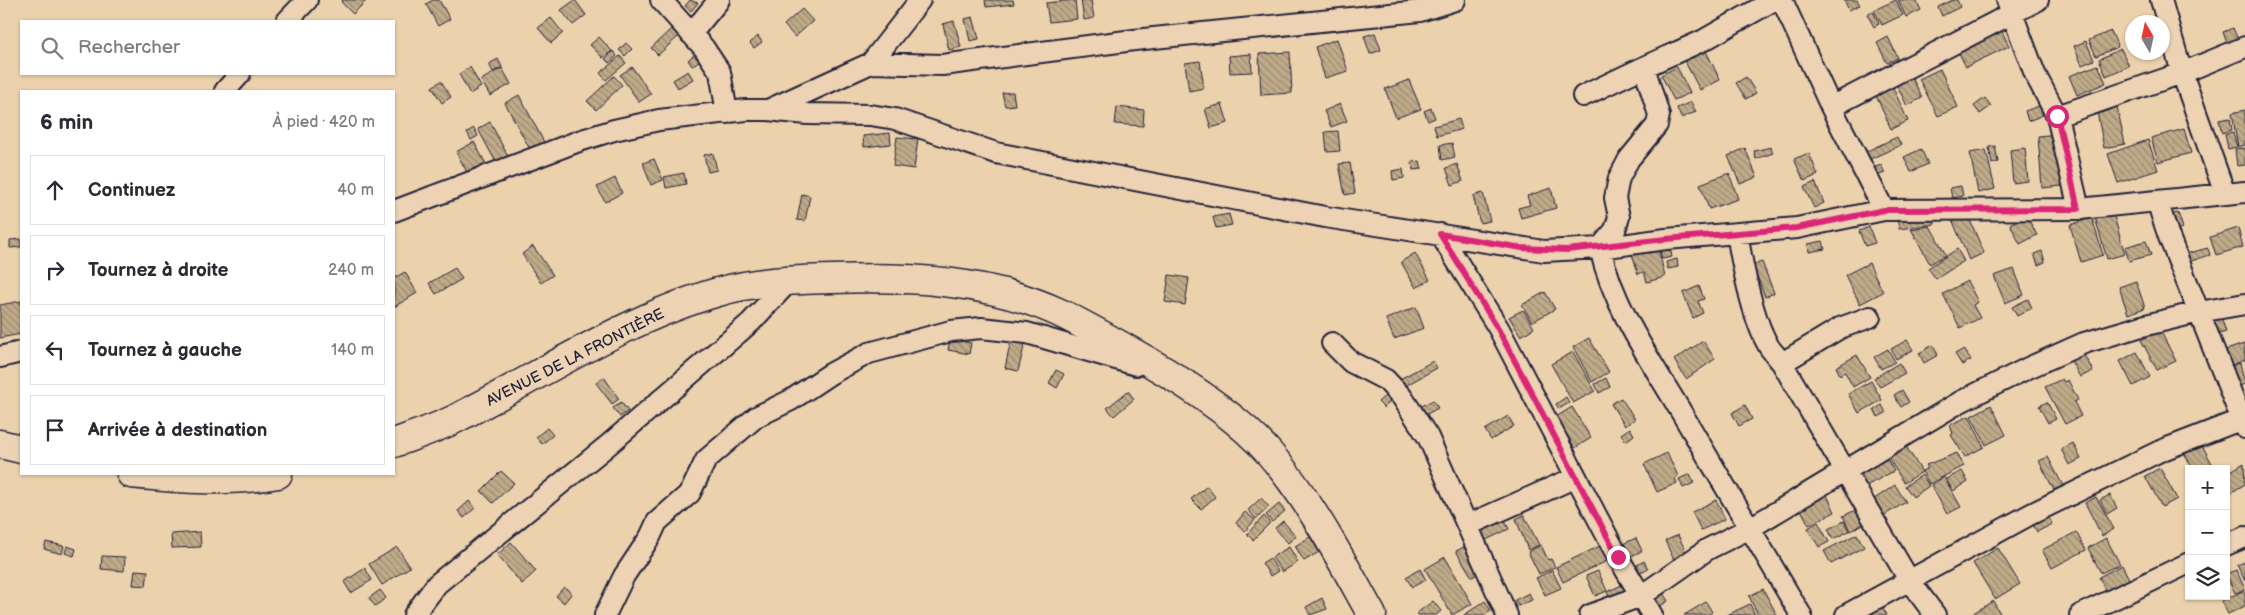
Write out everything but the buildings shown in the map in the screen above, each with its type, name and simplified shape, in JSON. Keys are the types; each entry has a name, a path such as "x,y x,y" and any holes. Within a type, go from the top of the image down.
{"street":[{"path":"288,20 306,0"},
{"path":"660,0 691,34 720,72 727,113"},
{"path":"691,34 719,0"},
{"path":"871,63 920,0"},
{"path":"768,110 871,63 942,65 1134,40 1319,19 1420,11 1455,0"},
{"path":"1583,96 1704,40 1774,0"},
{"path":"1782,0 1831,107 1884,210"},
{"path":"1831,107 2010,7 2038,0"},
{"path":"2161,0 2182,72 2225,194"},
{"path":"2010,7 2036,74 2057,116 2078,209"},
{"path":"2057,116 2182,72 2245,47"},
{"path":"1600,248 1615,230 1619,217 1615,198 1619,178 1629,159 1657,125 1659,115 1644,67"},
{"path":"226,90 239,75"},
{"path":"395,211 570,144 614,130 659,120 746,110 870,115 895,119 1006,155 1325,217 1544,251 1600,248 1666,239 1797,228 1884,210 2078,209 2245,192"},
{"path":"1846,615 2031,514 2160,451 2244,422 2169,237 2157,201"},
{"path":"1737,233 1757,318 1768,345 1782,362 1909,580 1935,615"},
{"path":"1440,234 1498,329 1652,615"},
{"path":"1600,248 1606,271 1618,302 1802,615"},
{"name":"AVENUE DE LA FRONTIÈRE","path":"395,443 450,422 649,317 716,292 790,280 875,277 935,280 986,289 1057,312 1183,381 1232,419 1268,452 1304,497 1372,615"},
{"path":"414,615 437,584 607,446 751,322 790,280"},
{"path":"1590,615 1641,596 1708,549 1750,528 1960,402 2028,368 2084,343 2200,312 2245,304"},
{"path":"1782,362 1840,328 1870,317"},
{"path":"605,615 624,576 650,537 657,522 690,493 706,460 756,417 791,400 830,374 869,353 951,331 981,328 1027,333 1103,353 1183,381"},
{"path":"1332,343 1351,362 1386,380 1402,397 1428,437 1507,615"},
{"path":"0,357 20,352"},
{"path":"0,444 20,449"},
{"path":"143,475 212,481 272,475"},
{"path":"1468,525 1576,477"},
{"path":"2230,543 2245,537"},
{"path":"2080,615 2185,565"}],"route":[{"path":"1618,557 1498,329 1440,234 1544,251 1600,248 1666,239 1797,228 1884,210 2078,209 2057,116"}]}
